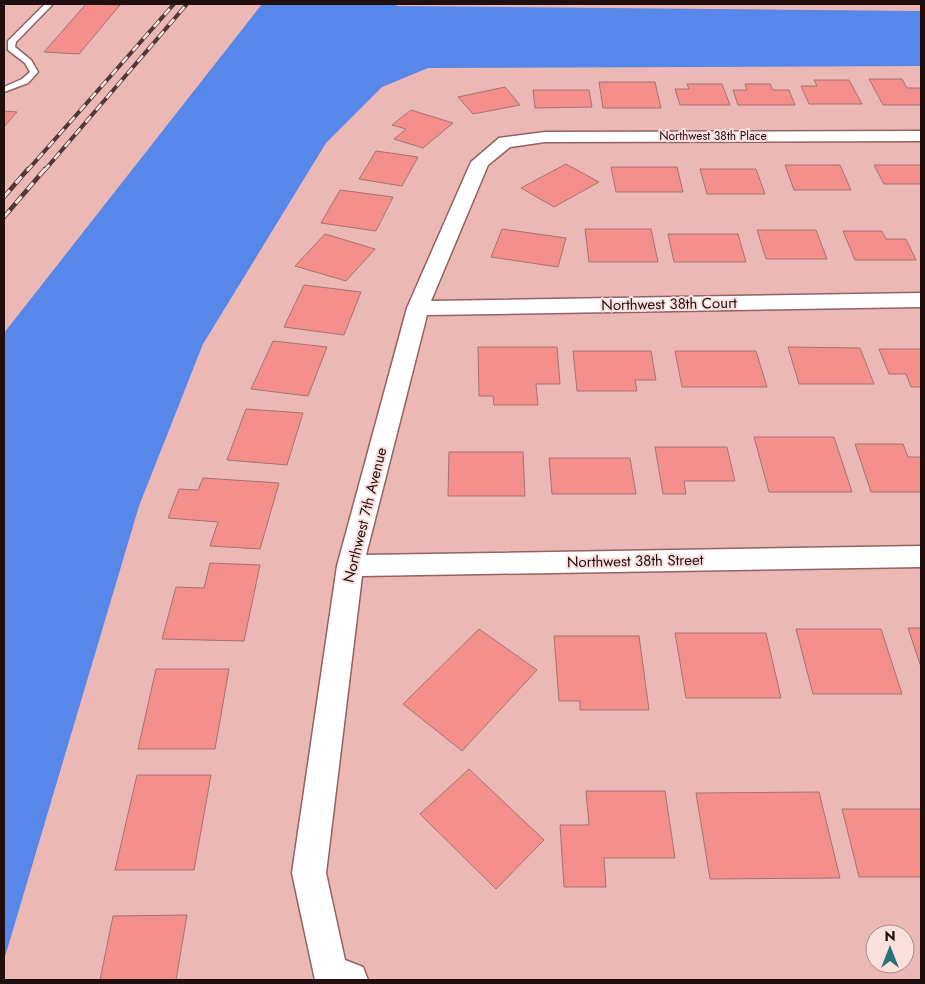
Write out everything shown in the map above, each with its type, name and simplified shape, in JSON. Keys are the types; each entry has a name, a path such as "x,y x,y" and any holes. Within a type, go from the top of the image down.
{"street":[{"name":"Northwest 38th Place","path":"505,142 545,137 921,136"},
{"name":"Northwest 7th Avenue","path":"340,976 309,873 350,566 418,308 480,162 505,142"},
{"name":"Northwest 38th Court","path":"418,308 921,300"},
{"name":"Northwest 38th Street","path":"350,566 921,556"}],"lane":[{"path":"4,90 25,81 34,72 28,62 11,48 12,40 49,4"}],"water":[{"path":"262,4 921,11 921,66 428,68 382,87 326,143 203,344 139,506 4,960 4,333"}],"building":[{"path":"86,4 120,5 79,54 44,52"},
{"path":"869,79 902,79 907,88 921,88 921,105 883,105"},
{"path":"814,80 849,80 862,104 809,104 801,86 817,86"},
{"path":"599,82 655,82 661,108 603,108"},
{"path":"687,84 722,84 730,105 680,105 675,89 689,89"},
{"path":"745,84 770,84 773,90 789,90 795,105 738,105 733,90 747,90"},
{"path":"505,87 520,105 473,114 458,97"},
{"path":"533,90 589,90 592,107 535,108"},
{"path":"411,110 453,123 423,148 394,139 406,129 392,125"},
{"path":"4,111 17,112 4,127"},
{"path":"376,151 418,157 402,186 359,179"},
{"path":"566,164 599,182 554,207 521,188"},
{"path":"785,165 840,165 851,190 794,190"},
{"path":"874,165 921,165 921,184 884,184"},
{"path":"611,167 677,167 683,192 616,192"},
{"path":"700,169 756,169 765,194 707,194"},
{"path":"340,190 393,197 376,231 321,223"},
{"path":"502,229 566,238 558,267 491,257"},
{"path":"585,229 651,229 658,262 589,262"},
{"path":"757,230 816,230 827,259 766,259"},
{"path":"843,231 882,231 886,239 906,239 916,260 855,260"},
{"path":"325,234 375,249 346,281 295,266"},
{"path":"668,234 738,234 746,262 674,262"},
{"path":"304,285 361,292 344,335 284,327"},
{"path":"273,341 327,347 308,396 251,389"},
{"path":"478,347 557,347 560,384 536,384 538,405 494,405 493,396 479,396"},
{"path":"788,347 860,348 874,384 799,384"},
{"path":"879,349 921,349 921,387 911,387 906,374 889,374"},
{"path":"573,351 651,351 656,380 635,380 637,391 577,391"},
{"path":"675,351 756,351 767,387 682,387"},
{"path":"246,409 303,413 287,465 227,460"},
{"path":"754,437 834,437 852,492 769,492"},
{"path":"855,444 903,444 908,457 921,457 921,492 871,492"},
{"path":"655,447 727,447 735,481 684,481 686,494 663,494"},
{"path":"449,452 523,452 525,496 448,496"},
{"path":"549,458 630,458 636,494 552,494"},
{"path":"203,478 279,483 260,549 210,546 218,522 168,518 179,489 198,490"},
{"path":"210,563 260,565 244,641 162,639 176,587 204,588"},
{"path":"908,628 921,628 921,667"},
{"path":"479,629 537,670 462,751 403,704"},
{"path":"796,629 881,629 902,694 813,694"},
{"path":"675,633 766,633 781,698 686,698"},
{"path":"554,636 639,636 649,710 580,710 580,701 559,701"},
{"path":"156,669 229,669 215,749 138,749"},
{"path":"469,769 544,840 496,889 420,814"},
{"path":"137,775 211,775 194,870 115,870"},
{"path":"586,791 665,791 675,858 604,858 606,887 564,887 560,825 589,825"},
{"path":"819,792 840,878 710,879 696,793"},
{"path":"842,809 921,809 921,877 859,877"},
{"path":"187,915 176,980 100,980 113,916"}],"railway":[{"path":"27,171 174,4"},
{"path":"44,171 187,4"},
{"path":"4,197 28,169"},
{"path":"4,217 45,169"}]}
